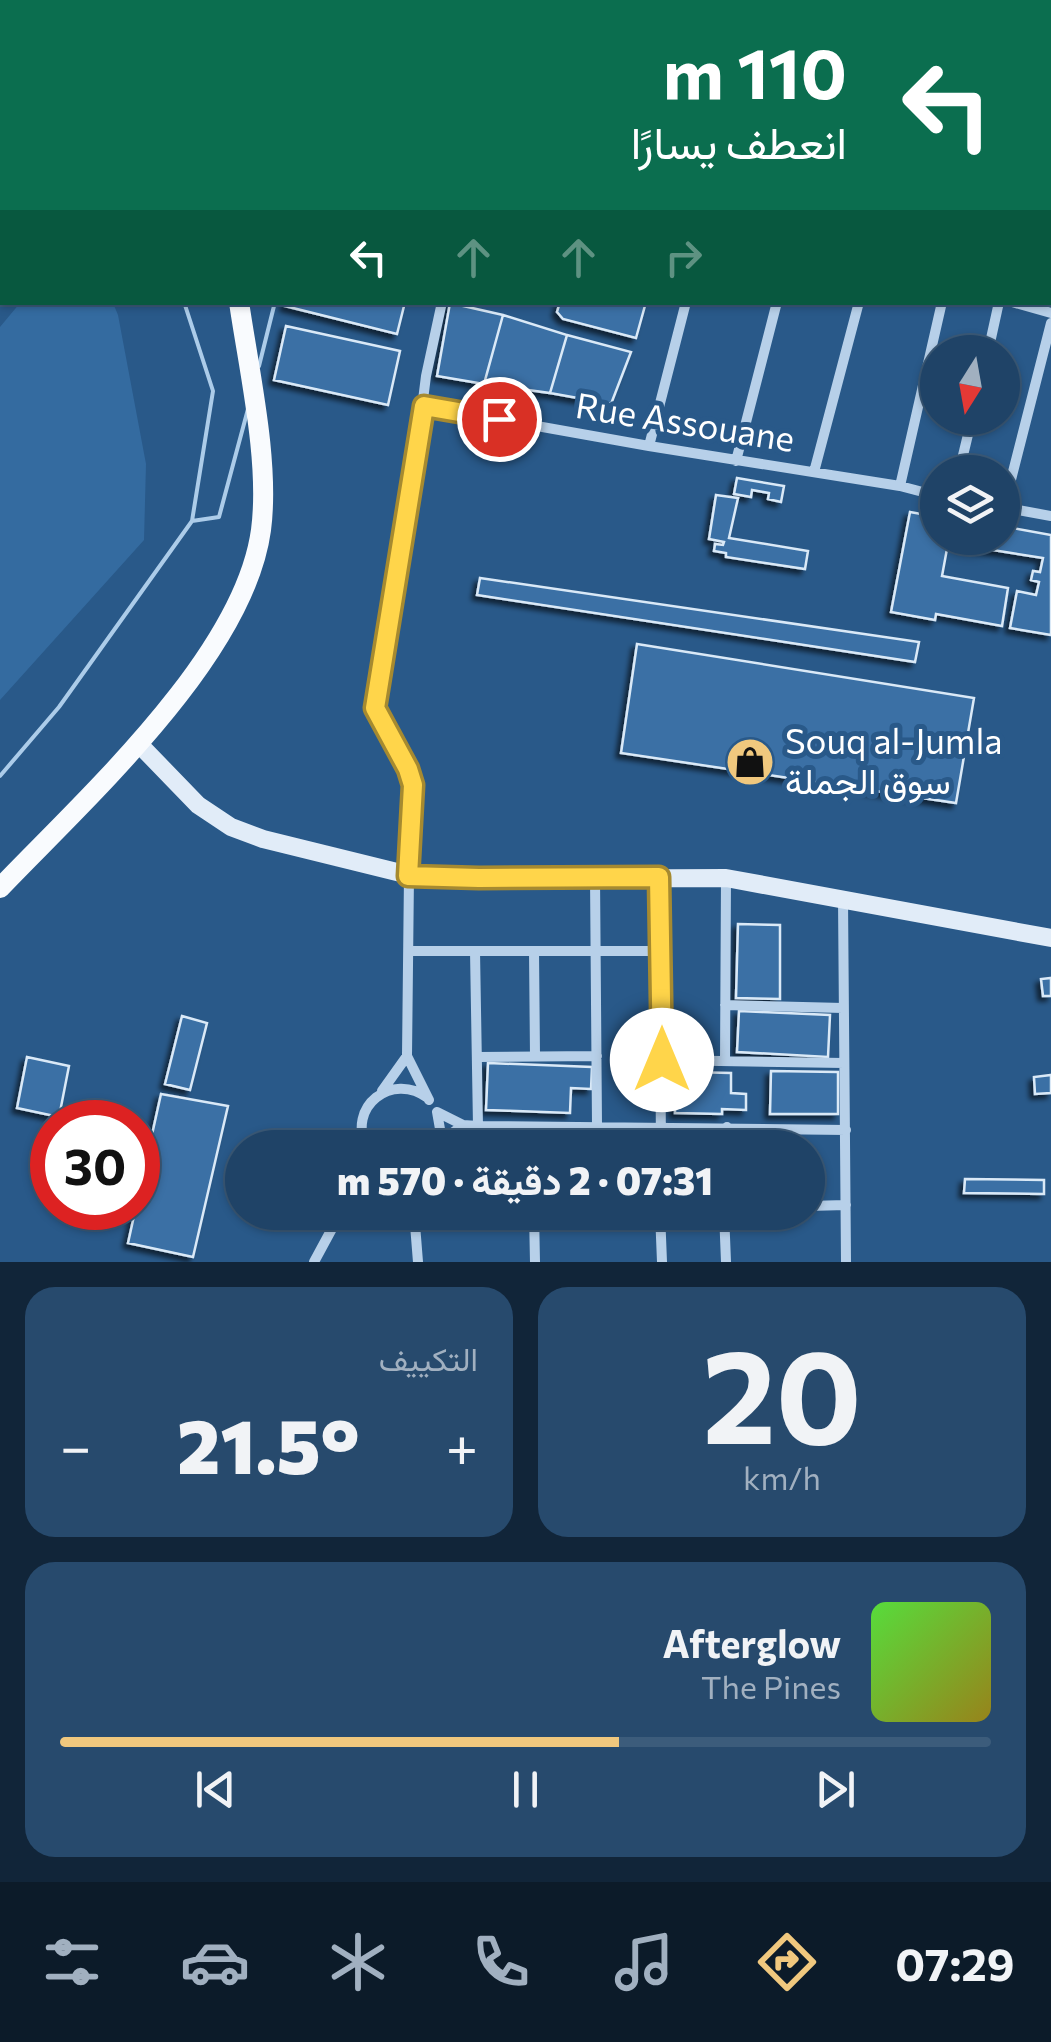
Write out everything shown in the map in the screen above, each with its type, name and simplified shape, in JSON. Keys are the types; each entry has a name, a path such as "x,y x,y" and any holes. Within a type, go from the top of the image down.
{"main road":[{"path":"0,888 167,709 244,592 260,532 258,442 239,305"}],"street":[{"path":"440,1130 438,1112 408,1056 408,876 413,785 375,708 426,376 441,305"},
{"path":"648,446 685,305"},
{"path":"736,461 776,305"},
{"path":"814,472 858,305"},
{"path":"900,486 941,305"},
{"path":"992,335 999,305"},
{"path":"1023,305 1051,313"},
{"path":"1017,455 1051,322"},
{"name":"Rue Assouane","path":"424,406 920,491"},
{"path":"1020,510 1051,516"},
{"path":"138,743 198,805 231,828 278,844 408,876 726,878 1051,938"},
{"path":"595,877 597,1125"},
{"path":"659,877 662,1130"},
{"path":"724,1061 726,878"},
{"path":"843,899 846,1262"},
{"path":"410,951 661,950"},
{"path":"475,951 478,1126"},
{"path":"534,951 534,1056"},
{"path":"725,1005 843,1008"},
{"path":"362,1130 366,1108 408,1056"},
{"path":"478,1057 597,1056"},
{"path":"662,1060 844,1063"},
{"path":"382,1092 407,1088 430,1100"},
{"path":"438,1112 462,1125 478,1126 846,1130"},
{"path":"456,1130 462,1125"},
{"path":"825,1206 846,1205"},
{"path":"314,1262 331,1230"},
{"path":"415,1230 418,1262"},
{"path":"534,1230 535,1262"},
{"path":"661,1230 662,1262"},
{"path":"725,1230 726,1262"}],"shaded area":[{"path":"18,305 114,305 146,464 144,540 0,700 0,327"}],"building":[{"path":"285,305 404,305 397,334"},
{"path":"450,305 503,315 484,384 437,376"},
{"path":"559,305 645,305 636,338 563,319 557,312"},
{"path":"503,315 567,335 550,393 484,384"},
{"path":"286,326 400,351 388,405 274,380"},
{"path":"567,335 631,352 611,404 550,393"},
{"path":"737,478 784,486 781,502 768,499 769,493 752,490 751,497 734,494"},
{"path":"716,495 738,498 729,538 808,551 805,569 726,557 726,553 714,551 715,544 724,542 709,539"},
{"path":"910,512 920,514 920,555 946,555 942,576 1008,588 1002,626 936,614 935,620 891,612"},
{"path":"1020,529 1051,535 1051,635 1010,628 1017,591 1036,595 1039,582 1031,580 1033,571 1040,572 1043,558 1020,554"},
{"path":"480,578 919,642 915,662 477,595"},
{"name":"Souq al-Jumla سوق الجملة","path":"637,644 974,698 956,803 621,753"},
{"path":"738,924 780,925 780,999 736,998"},
{"path":"1051,978 1051,996 1043,996 1041,979"},
{"path":"739,1011 830,1015 828,1057 737,1052"},
{"path":"182,1016 207,1023 190,1090 165,1084"},
{"path":"27,1057 69,1066 62,1100 30,1100 30,1111 17,1108"},
{"path":"488,1063 592,1067 591,1089 571,1088 570,1113 486,1110"},
{"path":"771,1071 838,1072 838,1114 770,1114"},
{"path":"689,1072 731,1073 731,1093 746,1094 746,1110 675,1113 675,1093 688,1093"},
{"path":"1051,1075 1051,1093 1035,1094 1034,1077"},
{"path":"161,1094 228,1106 193,1257 128,1243 131,1230 160,1230"},
{"path":"965,1179 1044,1180 1044,1194 964,1193"}],"waterway":[{"path":"185,305 213,391 192,521"},
{"path":"259,366 274,305"},
{"path":"0,776 59,707 192,521 219,517 248,409"}],"place":[{"name":"Souq al-Jumla سوق الجملة","path":"750,762"}],"route":[{"path":"499,419 424,406 375,708 413,785 408,876 659,877 662,1060"}]}
